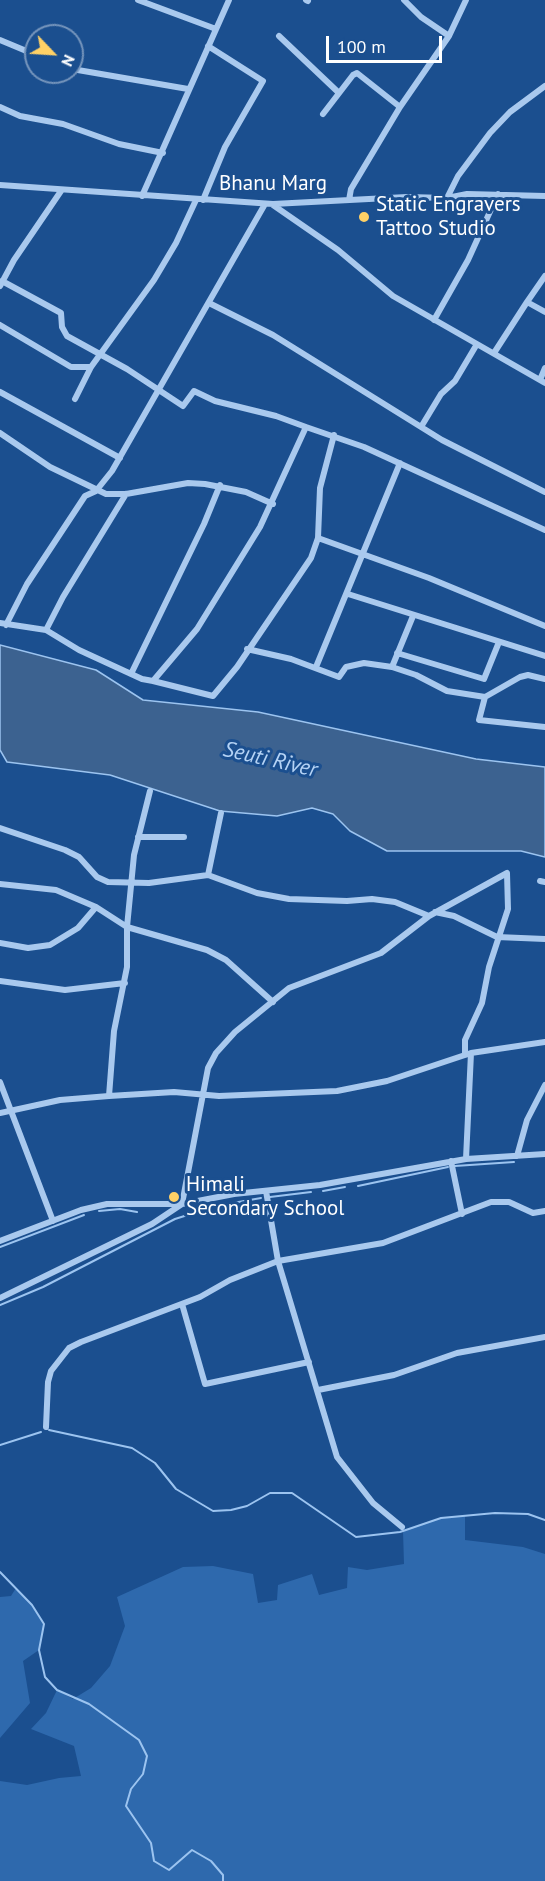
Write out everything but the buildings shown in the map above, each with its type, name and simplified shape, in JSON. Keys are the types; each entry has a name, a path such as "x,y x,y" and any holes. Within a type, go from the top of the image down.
{"street":[{"path":"138,0 216,29"},
{"path":"142,196 229,0"},
{"path":"404,0 421,17 449,36"},
{"path":"350,200 351,189 400,107 449,36 466,0"},
{"path":"279,36 339,93"},
{"path":"0,40 24,50"},
{"path":"75,399 99,354 154,280 176,243 200,200 225,147 263,81 208,46"},
{"path":"84,71 189,89"},
{"path":"323,114 357,73 400,107"},
{"path":"447,198 458,176 490,133 510,112 545,86"},
{"path":"0,107 20,116 63,124 119,144 163,153"},
{"name":"Bhanu Marg","path":"0,185 269,204 447,198 467,194 545,196"},
{"path":"61,191 1,283 62,313 62,327 67,336 158,388 183,406 194,391 215,401 276,416 334,435 545,530"},
{"path":"434,320 468,260 498,195"},
{"path":"334,435 320,488 318,538 303,570 247,649 237,667 213,696 131,674 79,650 46,630 3,624 85,496 96,491 120,458 158,388 269,204 338,250 393,296 543,381 545,368"},
{"path":"494,353 545,276"},
{"path":"527,302 545,312"},
{"path":"209,303 273,335 421,427 545,492"},
{"path":"0,325 71,367 91,367"},
{"path":"421,427 441,394 455,381 477,344"},
{"path":"0,392 120,458"},
{"path":"153,681 197,629 273,504 306,427"},
{"path":"0,433 50,467 96,491 126,494 188,483 220,485 246,492 273,504"},
{"path":"316,667 400,463"},
{"path":"131,674 204,524 220,485"},
{"path":"46,630 63,597 126,494"},
{"path":"318,538 429,578 545,626"},
{"path":"348,594 545,656"},
{"path":"392,667 413,616"},
{"path":"397,653 484,679 499,642"},
{"path":"247,649 267,652 316,667 339,677 346,667 364,663 392,667 416,675 447,691 485,697 520,677 528,675 545,679"},
{"path":"485,697 479,720 545,727"},
{"path":"109,1096 114,1030 125,982 131,884 138,837 150,791"},
{"path":"208,875 221,813"},
{"path":"0,828 65,850 79,857 98,877 108,882 131,884 208,875 257,892 290,899 347,901 372,899 395,902 432,914 454,916 497,937 545,939"},
{"path":"138,837 184,837"},
{"path":"0,1298 152,1224 182,1204 201,1093 208,1068 216,1053 235,1032 289,988 381,953 432,914 507,873 508,909 497,937 482,1003 465,1040 468,1054 466,1158"},
{"path":"0,884 56,890 96,907 127,927 207,950 226,960 273,1002"},
{"path":"0,943 39,949 50,945 78,928 96,907"},
{"path":"0,981 65,990 125,982"},
{"path":"0,1113 60,1100 109,1096 201,1093 219,1096 346,1090 387,1081 468,1054 545,1042"},
{"path":"0,1082 53,1221"},
{"path":"517,1156 527,1120 545,1085"},
{"path":"0,1241 81,1210 107,1204 182,1204 466,1158 545,1154"},
{"path":"451,1161 462,1214"},
{"path":"266,1191 278,1261 336,1457 374,1503 402,1527"},
{"path":"46,1427 48,1382 51,1371 69,1348 182,1304 237,1276 278,1261 382,1243 490,1202 509,1202 533,1213 545,1212"},
{"path":"182,1304 205,1384 309,1362"},
{"path":"318,1390 394,1375 457,1353 545,1337"}],"shaded area":[{"path":"465,1516 465,1540 523,1547 545,1554 545,1881 0,1881 0,1781 27,1785 81,1776 74,1746 31,1729 46,1713 57,1690 73,1699 91,1688 110,1666 125,1626 117,1597 183,1567 213,1566 253,1574 258,1603 277,1600 278,1585 312,1574 319,1595 347,1588 348,1567 367,1570 404,1564 403,1531 441,1518"},
{"path":"16,1588 32,1605 44,1624 39,1650 23,1661 30,1703 0,1738 0,1597 11,1596"}],"water":[{"name":"Seuti River","path":"0,645 96,670 143,700 258,712 476,759 545,767 545,857 521,851 387,851 350,831 333,814 312,808 277,816 220,811 110,775 7,762 0,750"}],"waterway":[{"path":"455,1166 514,1162"},
{"path":"358,1186 448,1167"},
{"path":"323,1191 345,1187"},
{"path":"270,1197 311,1192"},
{"path":"0,1305 43,1287 175,1219 216,1206 261,1198"},
{"path":"99,1211 120,1209 137,1212"},
{"path":"0,1247 84,1215"},
{"path":"49,1430 132,1448 155,1463 176,1489 213,1511 247,1506 270,1493 292,1493 356,1537 400,1532 441,1518 495,1513 528,1514 545,1520"},
{"path":"0,1445 41,1432"},
{"path":"0,1572 32,1605 44,1624 39,1650 45,1677 57,1690 89,1704 139,1740 147,1756 143,1774 131,1789 126,1806 151,1843 154,1861 169,1870 192,1850 211,1861 223,1875 223,1881"}],"place":[{"name":"Static Engravers Tattoo Studio","path":"364,217"},
{"name":"Himali Secondary School","path":"174,1197"}]}
